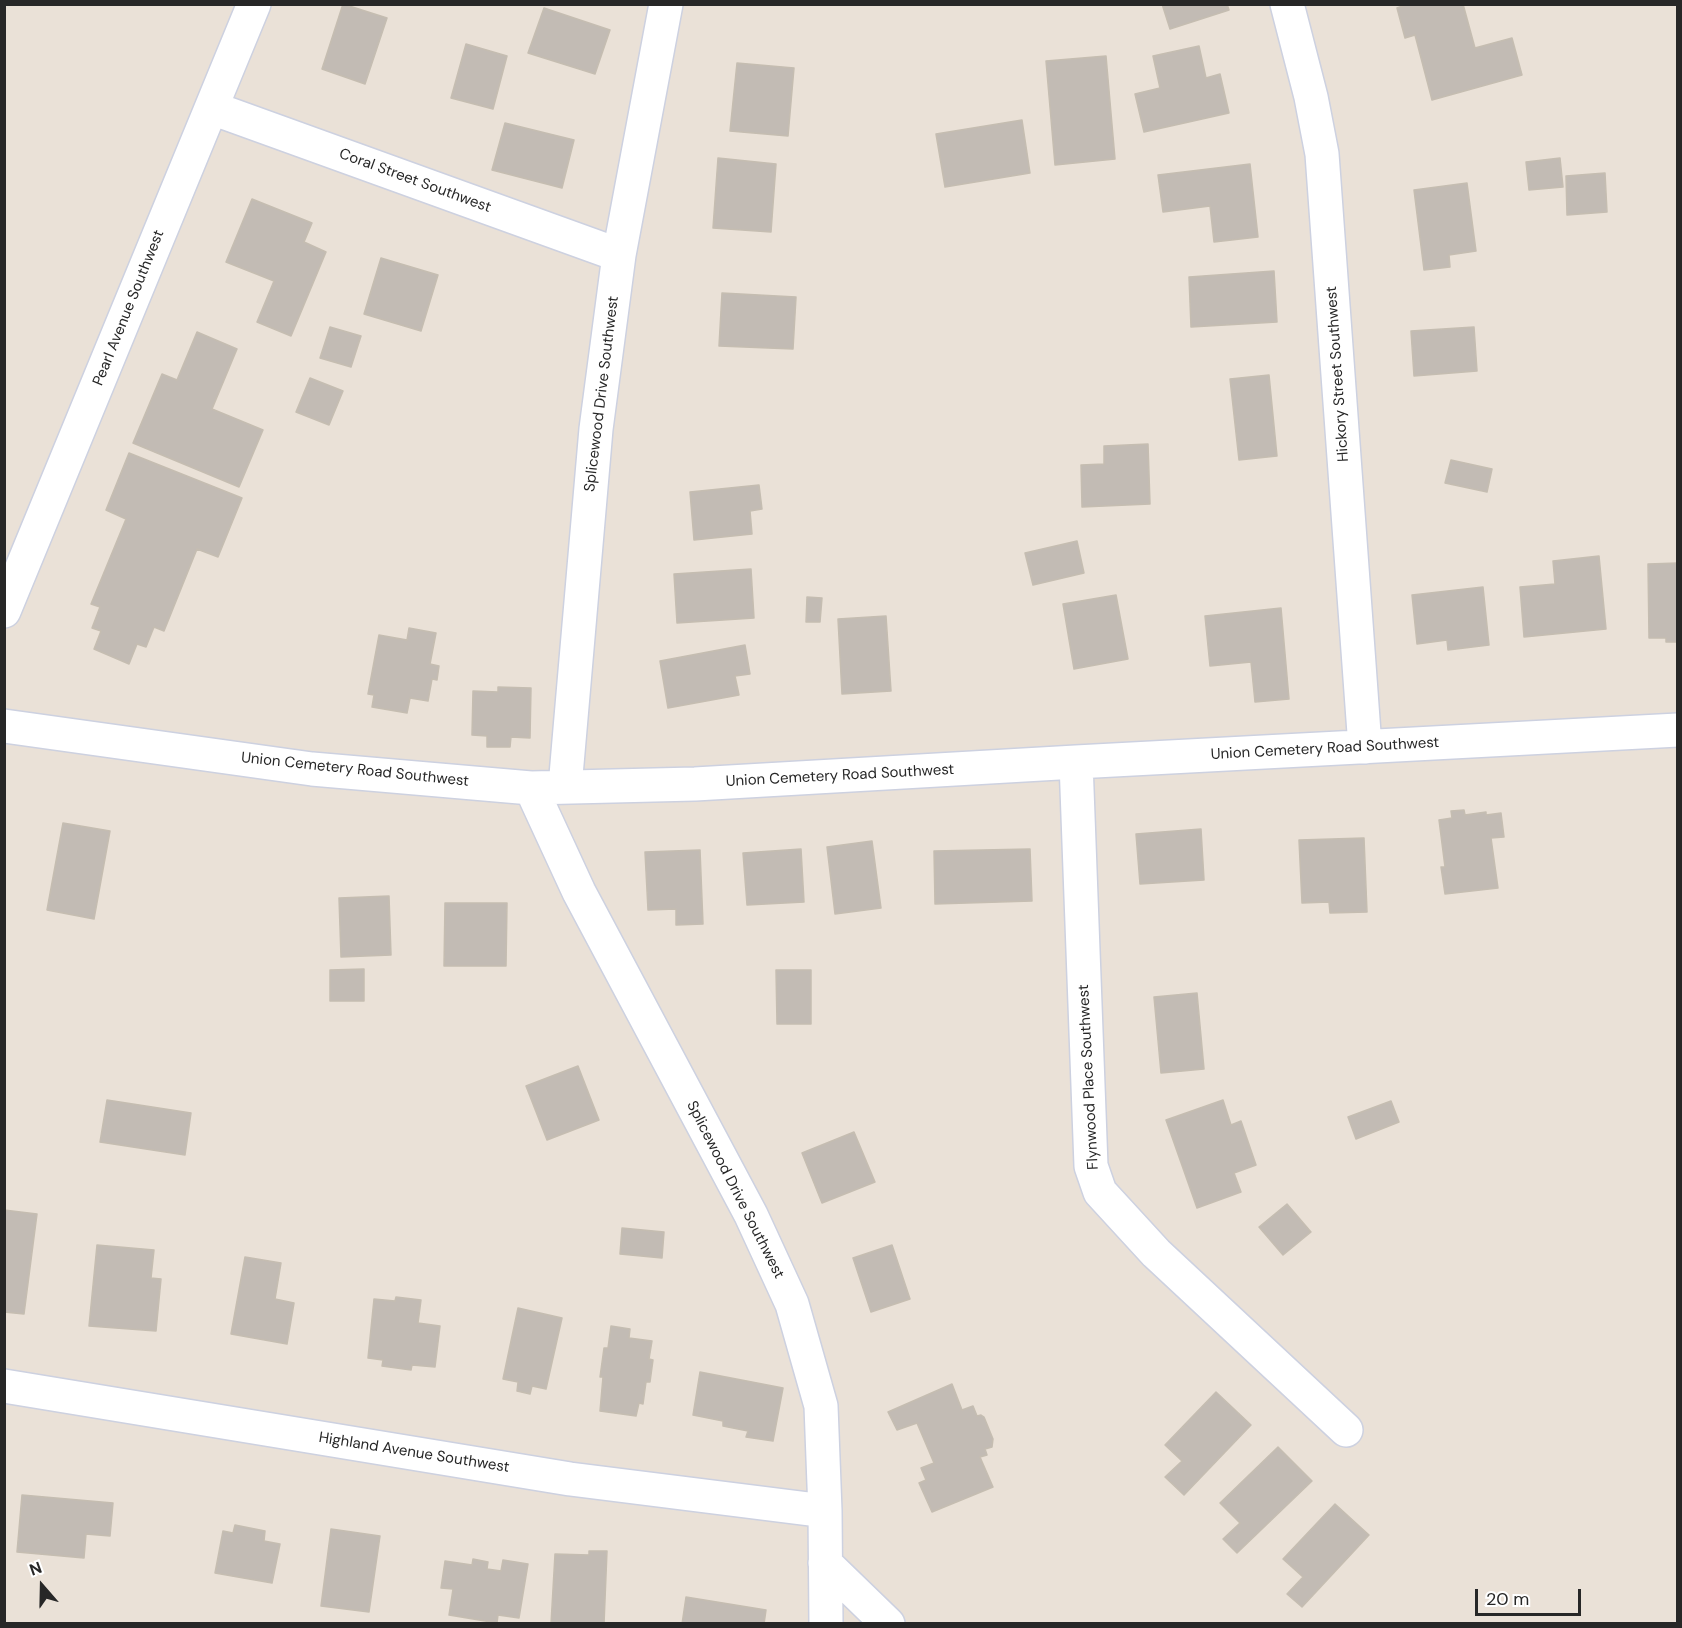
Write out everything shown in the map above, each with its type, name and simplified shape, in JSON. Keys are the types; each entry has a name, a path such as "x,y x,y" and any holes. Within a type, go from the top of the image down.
{"street":[{"name":"Pearl Avenue Southwest","path":"4,611 254,4"},
{"name":"Splicewood Drive Southwest","path":"565,787 596,429 619,255 666,4"},
{"name":"Hickory Street Southwest","path":"1287,4 1311,97 1322,154 1365,747"},
{"name":"Coral Street Southwest","path":"212,108 619,255"},
{"name":"Union Cemetery Road Southwest","path":"4,726 312,769 531,788 695,784 1677,730"},
{"name":"Flynwood Place Southwest","path":"1076,762 1091,1166 1100,1192 1156,1253 1346,1430"},
{"name":"Splicewood Drive Southwest","path":"531,788 579,892 751,1215 792,1304 821,1406 826,1623"},
{"name":"Highland Avenue Southwest","path":"4,1386 570,1479 825,1511"},
{"path":"825,1563 888,1623"}],"building":[{"path":"343,4 387,18 365,84 322,69"},
{"path":"1162,4 1227,4 1229,10 1170,29"},
{"path":"1408,4 1463,4 1475,48 1512,38 1522,75 1432,100 1415,35 1405,38 1397,8"},
{"path":"544,8 610,30 595,74 528,53"},
{"path":"466,44 507,56 493,109 451,98"},
{"path":"1199,46 1206,78 1220,74 1229,113 1144,132 1135,94 1160,88 1153,56"},
{"path":"1106,56 1115,159 1055,165 1046,61"},
{"path":"737,63 794,68 788,136 730,131"},
{"path":"1022,120 1030,173 945,187 936,134"},
{"path":"505,123 574,140 562,188 492,170"},
{"path":"718,158 776,164 771,232 713,228"},
{"path":"1560,158 1563,187 1529,190 1526,162"},
{"path":"1250,164 1258,237 1214,242 1210,206 1163,212 1158,175"},
{"path":"1605,173 1607,212 1567,215 1566,176"},
{"path":"1467,183 1476,251 1449,255 1450,267 1424,270 1414,190"},
{"path":"252,199 312,223 304,242 326,252 291,336 257,322 274,281 226,262"},
{"path":"381,258 438,275 421,331 364,314"},
{"path":"1274,271 1277,322 1191,327 1189,277"},
{"path":"722,293 796,297 793,349 719,346"},
{"path":"330,327 361,336 351,367 320,358"},
{"path":"1474,327 1477,371 1414,376 1411,331"},
{"path":"197,332 237,349 212,409 263,430 239,487 133,443 162,374 177,380"},
{"path":"1269,375 1277,456 1239,460 1230,379"},
{"path":"310,378 343,391 329,425 296,412"},
{"path":"1148,444 1150,504 1082,507 1081,465 1104,464 1104,446"},
{"path":"129,453 242,498 218,557 197,549 164,631 154,627 146,647 137,644 129,664 94,649 101,631 92,628 100,607 91,604 126,519 106,510"},
{"path":"1451,460 1492,469 1487,492 1445,483"},
{"path":"759,485 762,509 750,511 752,534 694,540 690,492"},
{"path":"1077,541 1084,573 1033,585 1025,553"},
{"path":"1599,556 1606,629 1524,637 1520,587 1555,584 1553,561"},
{"path":"1678,563 1678,642 1666,642 1666,638 1649,638 1648,564"},
{"path":"751,569 754,618 677,623 674,574"},
{"path":"1483,587 1489,645 1448,650 1447,640 1417,644 1412,595"},
{"path":"1116,595 1128,659 1074,669 1063,604"},
{"path":"807,597 822,598 820,622 806,622"},
{"path":"1281,608 1289,699 1255,702 1251,662 1210,666 1205,616"},
{"path":"886,616 891,691 842,694 838,619"},
{"path":"409,628 436,633 430,664 439,666 437,680 432,679 428,701 410,698 407,713 372,707 374,695 368,694 379,635 407,640"},
{"path":"745,645 750,674 735,676 739,695 668,708 660,661"},
{"path":"498,687 531,688 530,738 511,737 510,747 487,747 487,736 472,735 473,691 498,692"},
{"path":"1464,810 1465,815 1486,812 1486,815 1501,813 1504,837 1491,838 1498,888 1445,894 1441,867 1445,867 1439,820 1452,818 1451,811"},
{"path":"63,823 110,831 94,919 47,910"},
{"path":"1201,829 1204,880 1140,884 1136,834"},
{"path":"1364,838 1367,912 1330,913 1329,902 1302,903 1299,840"},
{"path":"872,841 881,908 835,914 827,847"},
{"path":"801,849 804,902 747,905 743,853"},
{"path":"1030,849 1032,901 935,904 934,851"},
{"path":"700,850 703,924 676,925 676,909 648,910 645,852"},
{"path":"389,896 391,955 341,957 339,898"},
{"path":"445,903 507,903 506,966 444,966"},
{"path":"364,969 364,1001 330,1001 330,970"},
{"path":"776,970 811,970 811,1024 777,1024"},
{"path":"1197,993 1204,1069 1161,1073 1154,997"},
{"path":"578,1066 599,1120 547,1140 526,1086"},
{"path":"107,1100 191,1113 185,1155 100,1142"},
{"path":"1223,1100 1231,1125 1241,1121 1256,1165 1234,1173 1241,1192 1197,1208 1166,1120"},
{"path":"1391,1101 1399,1122 1356,1139 1348,1117"},
{"path":"854,1132 875,1182 822,1203 802,1153"},
{"path":"1287,1204 1311,1232 1283,1255 1259,1227"},
{"path":"4,1210 37,1214 24,1314 4,1312"},
{"path":"622,1228 664,1232 662,1258 620,1254"},
{"path":"97,1245 154,1250 151,1278 161,1279 156,1331 89,1326"},
{"path":"892,1245 910,1299 871,1312 853,1258"},
{"path":"245,1257 281,1263 275,1299 294,1303 287,1344 231,1334"},
{"path":"396,1297 421,1300 418,1323 440,1326 435,1367 412,1365 411,1370 382,1366 383,1360 368,1358 374,1299 395,1301"},
{"path":"518,1308 562,1318 546,1389 532,1386 530,1394 517,1391 518,1382 503,1379"},
{"path":"611,1326 630,1329 629,1338 652,1341 649,1359 653,1360 650,1382 646,1382 643,1404 639,1403 636,1416 600,1411 603,1377 600,1377 604,1348 608,1348"},
{"path":"700,1372 783,1388 773,1441 746,1437 748,1431 723,1426 723,1421 693,1415"},
{"path":"952,1384 962,1410 973,1406 977,1416 984,1417 993,1439 992,1447 985,1449 987,1455 980,1457 993,1487 932,1512 919,1483 926,1480 921,1468 934,1463 917,1423 897,1430 888,1412"},
{"path":"1216,1392 1251,1425 1184,1495 1165,1477 1182,1461 1165,1445"},
{"path":"1278,1447 1312,1481 1237,1553 1223,1539 1240,1523 1220,1503"},
{"path":"22,1495 113,1503 110,1536 86,1534 84,1558 17,1552"},
{"path":"1335,1504 1369,1535 1302,1607 1287,1594 1303,1577 1283,1559"},
{"path":"235,1525 265,1531 264,1541 280,1544 272,1583 215,1573 223,1531 233,1533"},
{"path":"331,1529 380,1536 369,1612 321,1606"},
{"path":"589,1551 607,1551 604,1624 551,1624 555,1554 589,1555"},
{"path":"473,1559 488,1562 487,1569 501,1571 503,1560 528,1564 519,1618 498,1615 497,1623 449,1615 453,1589 441,1588 445,1561 472,1565"},
{"path":"686,1597 766,1610 764,1624 682,1624"}]}
